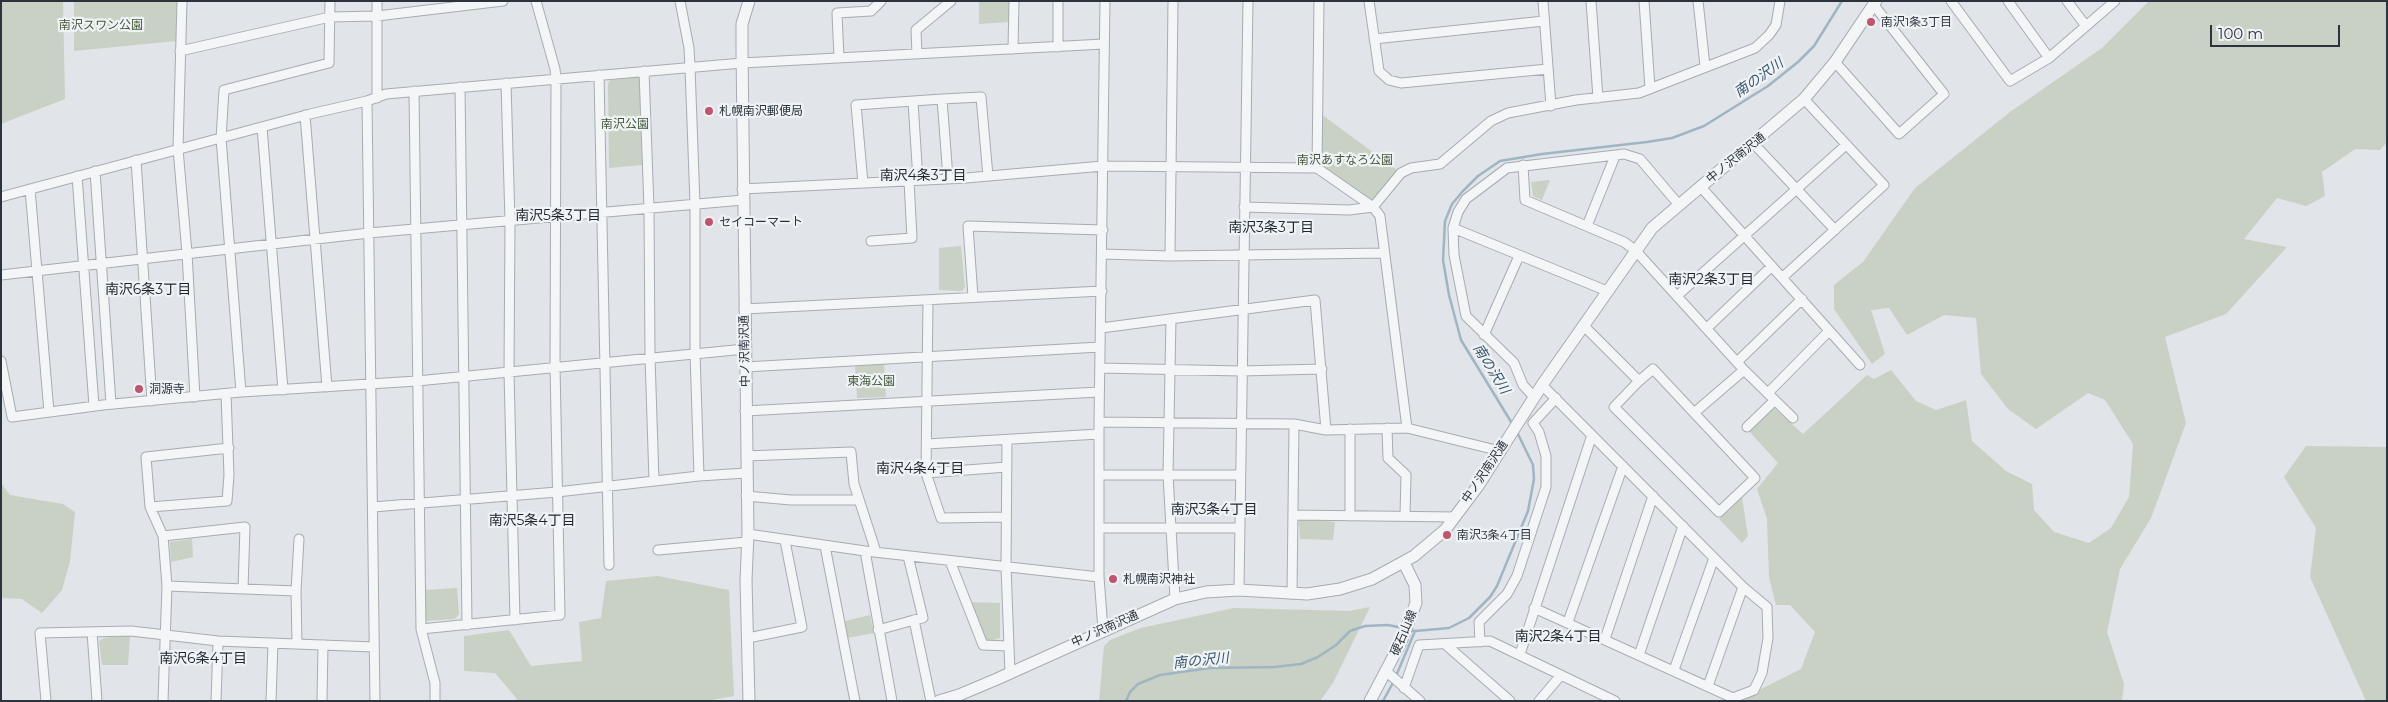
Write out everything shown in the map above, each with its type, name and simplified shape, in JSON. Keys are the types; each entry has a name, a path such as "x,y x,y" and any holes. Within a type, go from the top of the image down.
{"street":[{"path":"240,392 221,138 224,90 328,62 330,1"},
{"path":"377,1 377,98"},
{"path":"180,51 330,17 377,16 435,5 503,1"},
{"path":"421,629 560,615 555,366 556,79 536,1"},
{"path":"680,1 689,48 690,67 695,204 695,353 699,476"},
{"name":"中ノ沢南沢通","path":"749,1 742,24 749,701"},
{"path":"839,58 837,12 871,11 881,1"},
{"path":"917,54 916,30 951,1"},
{"path":"1013,49 1014,1"},
{"path":"1058,1 1058,47"},
{"path":"1103,630 1099,577 1099,392 1103,230 1105,1"},
{"path":"1170,256 1173,1"},
{"path":"1239,590 1240,423 1248,1"},
{"path":"1316,168 1319,1"},
{"path":"1369,1 1379,71 1389,80 1400,82 1548,69"},
{"path":"1543,1 1551,106"},
{"path":"1591,1 1598,98"},
{"path":"1644,1 1650,88"},
{"path":"1698,1 1704,66"},
{"path":"1244,207 1349,210 1373,207 1402,172 1411,168 1440,164 1491,121 1508,113 1639,93 1704,66 1755,48 1769,35 1776,25 1780,1"},
{"path":"1951,1 2010,81 2049,58 2115,1"},
{"path":"2008,1 2049,58"},
{"path":"2067,1 2086,26"},
{"path":"185,2 180,51 178,149 187,253 195,396"},
{"path":"1835,62 1899,134 1944,94 1874,3"},
{"name":"中ノ沢南沢通","path":"939,701 959,695 1010,673 1175,599 1206,592 1239,590 1292,594 1340,590 1372,579 1404,562 1445,530 1455,517 1542,385 1652,228 1700,186 1754,144 1804,99 1835,62 1874,3"},
{"path":"1374,39 1544,22"},
{"path":"1,197 136,160 367,101 386,94 742,63 1104,44"},
{"path":"644,71 649,208 650,357 654,481"},
{"path":"599,75 608,565"},
{"path":"506,83 510,221 509,372 514,620"},
{"path":"460,87 468,625"},
{"path":"414,91 417,229 417,381 421,503 421,629 435,683 435,701"},
{"path":"863,183 856,105 942,99 981,97 988,176"},
{"path":"942,99 948,178"},
{"path":"1783,277 1884,185 1804,99"},
{"path":"367,101 369,385 373,507 375,701"},
{"path":"871,241 912,238 914,180 913,102"},
{"path":"305,116 327,387"},
{"path":"262,127 283,390"},
{"path":"1754,144 1797,188 1834,230"},
{"path":"1678,295 1846,145"},
{"path":"1532,401 1514,363 1466,316 1454,255 1453,228 1458,212 1466,199 1507,168 1624,154 1640,159 1679,205"},
{"path":"1586,226 1615,156"},
{"path":"136,160 152,401"},
{"path":"1,275 101,262 369,233 695,204 743,195 863,183 988,176 1103,166 1171,165 1316,168 1373,207 1380,216 1407,428"},
{"path":"1523,166 1525,200 1624,242 1635,250 1678,295 1744,370 1793,418"},
{"path":"95,172 111,404"},
{"path":"77,176 94,406"},
{"path":"1700,186 1860,365"},
{"path":"30,189 49,412"},
{"path":"973,297 968,226 1103,230"},
{"path":"1453,228 1607,291"},
{"path":"1102,254 1170,256 1384,253"},
{"path":"1484,335 1519,256"},
{"path":"1707,328 1772,266"},
{"path":"744,309 1102,291"},
{"path":"1737,362 1802,298"},
{"path":"928,300 926,473 941,518 1006,517"},
{"path":"1101,328 1315,300 1326,430"},
{"path":"1172,319 1168,475 1175,599"},
{"path":"1584,326 1639,381"},
{"path":"1768,393 1830,330"},
{"path":"745,367 1100,346"},
{"path":"1,362 12,417 111,404 195,396 417,381 555,366 745,349"},
{"path":"1100,368 1241,371 1322,369"},
{"path":"1653,369 1755,478 1719,512 1614,407 1639,381 1653,369"},
{"path":"1694,413 1744,370"},
{"path":"1534,608 1733,698 1754,690 1762,672 1768,638 1767,607 1743,588 1542,385"},
{"path":"746,411 1099,392"},
{"path":"150,507 227,501 229,448 226,394"},
{"path":"1480,642 1479,622 1507,594 1517,576 1546,487 1546,456 1539,432 1534,423 1556,398"},
{"path":"1748,427 1775,400"},
{"path":"1099,422 1170,421 1294,424 1326,430 1407,428 1500,451"},
{"path":"1292,594 1294,424"},
{"path":"1387,428 1388,458 1406,475 1405,516"},
{"path":"1350,429 1350,516"},
{"path":"927,444 1099,434"},
{"path":"1520,654 1592,435"},
{"path":"1007,440 1006,567 1010,673"},
{"path":"163,701 167,586 163,536 150,507 146,457 229,448"},
{"path":"746,456 851,452 854,484 876,552"},
{"path":"1568,622 1623,466"},
{"path":"926,473 1007,467"},
{"path":"373,507 557,492 699,476 746,473"},
{"path":"1099,475 1240,474"},
{"path":"746,496 790,500 858,500"},
{"path":"1605,639 1653,496"},
{"path":"1293,515 1455,517"},
{"path":"1639,654 1683,526"},
{"path":"163,536 245,527 243,589"},
{"path":"1099,528 1239,528"},
{"path":"297,644 296,591 299,538"},
{"path":"658,550 747,538 1099,577"},
{"path":"748,638 802,627 785,541"},
{"path":"825,546 855,701"},
{"path":"865,551 892,701"},
{"path":"878,630 923,618 908,556"},
{"path":"1674,670 1714,558"},
{"path":"950,561 983,645 1008,646"},
{"name":"硬石山線","path":"1370,701 1387,672 1416,604 1415,584 1404,562"},
{"path":"167,586 296,591"},
{"path":"1708,686 1743,588"},
{"path":"914,620 931,701"},
{"path":"92,632 97,701"},
{"path":"46,701 40,633 131,632 218,641 374,647"},
{"path":"216,701 218,641"},
{"path":"1404,688 1419,645 1490,641 1612,700"},
{"path":"271,701 274,643"},
{"path":"1445,644 1510,701"},
{"path":"322,701 323,645"},
{"path":"1387,672 1420,701"},
{"path":"1539,701 1561,675"}],"green space":[{"path":"1,1 63,1 65,99 1,124"},
{"name":"南沢スワン公園","path":"74,1 177,1 176,41 74,51"},
{"path":"979,1 1010,1 1009,22 979,24"},
{"path":"2149,1 2387,1 2387,142 2380,150 2355,149 2322,172 2325,196 2306,206 2277,198 2244,239 2287,247 2226,314 2165,337 2186,423 2151,518 2120,569 2107,632 2124,684 2122,701 1742,701 1801,669 1815,632 1790,605 1776,605 1769,577 1767,519 1757,489 1778,463 1749,431 1774,408 1803,434 1867,375 1874,379 1891,370 1916,401 1936,410 1966,400 1972,441 2006,471 2032,484 2034,510 2054,532 2089,543 2111,528 2129,497 2133,444 2105,400 2088,393 2036,429 2008,409 1981,374 1976,318 1944,315 1907,335 1889,308 1871,310 1885,354 1872,364 1834,309 1834,285 1863,262 1915,188 2010,112 2102,48"},
{"name":"南沢公園","path":"638,77 641,81 642,165 609,168 608,84 610,80"},
{"name":"南沢あすなろ公園","path":"1317,111 1401,173 1373,207 1317,168"},
{"path":"1550,180 1542,200 1533,196 1531,182"},
{"path":"961,246 965,288 961,291 939,290 939,248"},
{"name":"東海公園","path":"884,363 886,397 857,398 855,364"},
{"path":"2306,446 2387,447 2387,701 2366,701 2310,577 2316,528 2284,477"},
{"path":"1,483 10,495 63,504 75,512 70,561 62,590 42,613 22,599 1,598"},
{"path":"1742,497 1748,536 1742,543 1719,519"},
{"path":"1303,519 1335,522 1333,540 1300,539 1299,521"},
{"path":"192,539 193,557 171,562 170,542"},
{"path":"658,576 729,590 734,696 706,701 513,701 517,699 495,673 464,671 464,636 509,630 531,666 582,661 579,622 601,618 606,581"},
{"path":"457,588 459,614 455,619 425,621 425,590"},
{"path":"970,602 1000,603 1000,638 986,642"},
{"path":"1370,607 1333,683 1320,701 1099,701 1104,646 1110,640 1141,628 1234,608 1349,611"},
{"path":"870,615 874,633 847,638 845,621"},
{"path":"130,635 128,665 102,665 99,641 104,638"}],"waterway":[{"name":"南の沢川","path":"1513,425 1461,340 1449,295 1443,260 1445,221 1452,204 1478,176 1500,161 1672,138 1704,126 1768,86 1798,62 1814,46 1842,1"},
{"name":"南の沢川","path":"1409,630 1449,628 1469,618 1490,597 1497,586 1528,511 1534,479 1533,465 1517,432"},
{"name":"南の沢川","path":"1126,701 1130,692 1138,684 1160,675 1210,668 1274,667 1301,664 1318,657 1336,645 1350,631 1365,626 1388,625 1403,628"},
{"path":"1396,676 1415,631"},
{"path":"1383,701 1394,681"}],"place":[{"name":"南沢1条3丁目","path":"1871,22"},
{"name":"札幌南沢郵便局","path":"709,111"},
{"name":"セイコーマート","path":"709,222"},
{"name":"洞源寺","path":"139,389"},
{"name":"南沢3条4丁目","path":"1447,535"},
{"name":"札幌南沢神社","path":"1113,579"}],"district":[{"name":"南沢4条3丁目","path":"923,176"},
{"name":"南沢5条3丁目","path":"558,216"},
{"name":"南沢3条3丁目","path":"1271,228"},
{"name":"南沢2条3丁目","path":"1711,280"},
{"name":"南沢6条3丁目","path":"148,290"},
{"name":"南沢4条4丁目","path":"920,469"},
{"name":"南沢3条4丁目","path":"1214,510"},
{"name":"南沢5条4丁目","path":"532,521"},
{"name":"南沢2条4丁目","path":"1558,637"},
{"name":"南沢6条4丁目","path":"203,659"}]}
